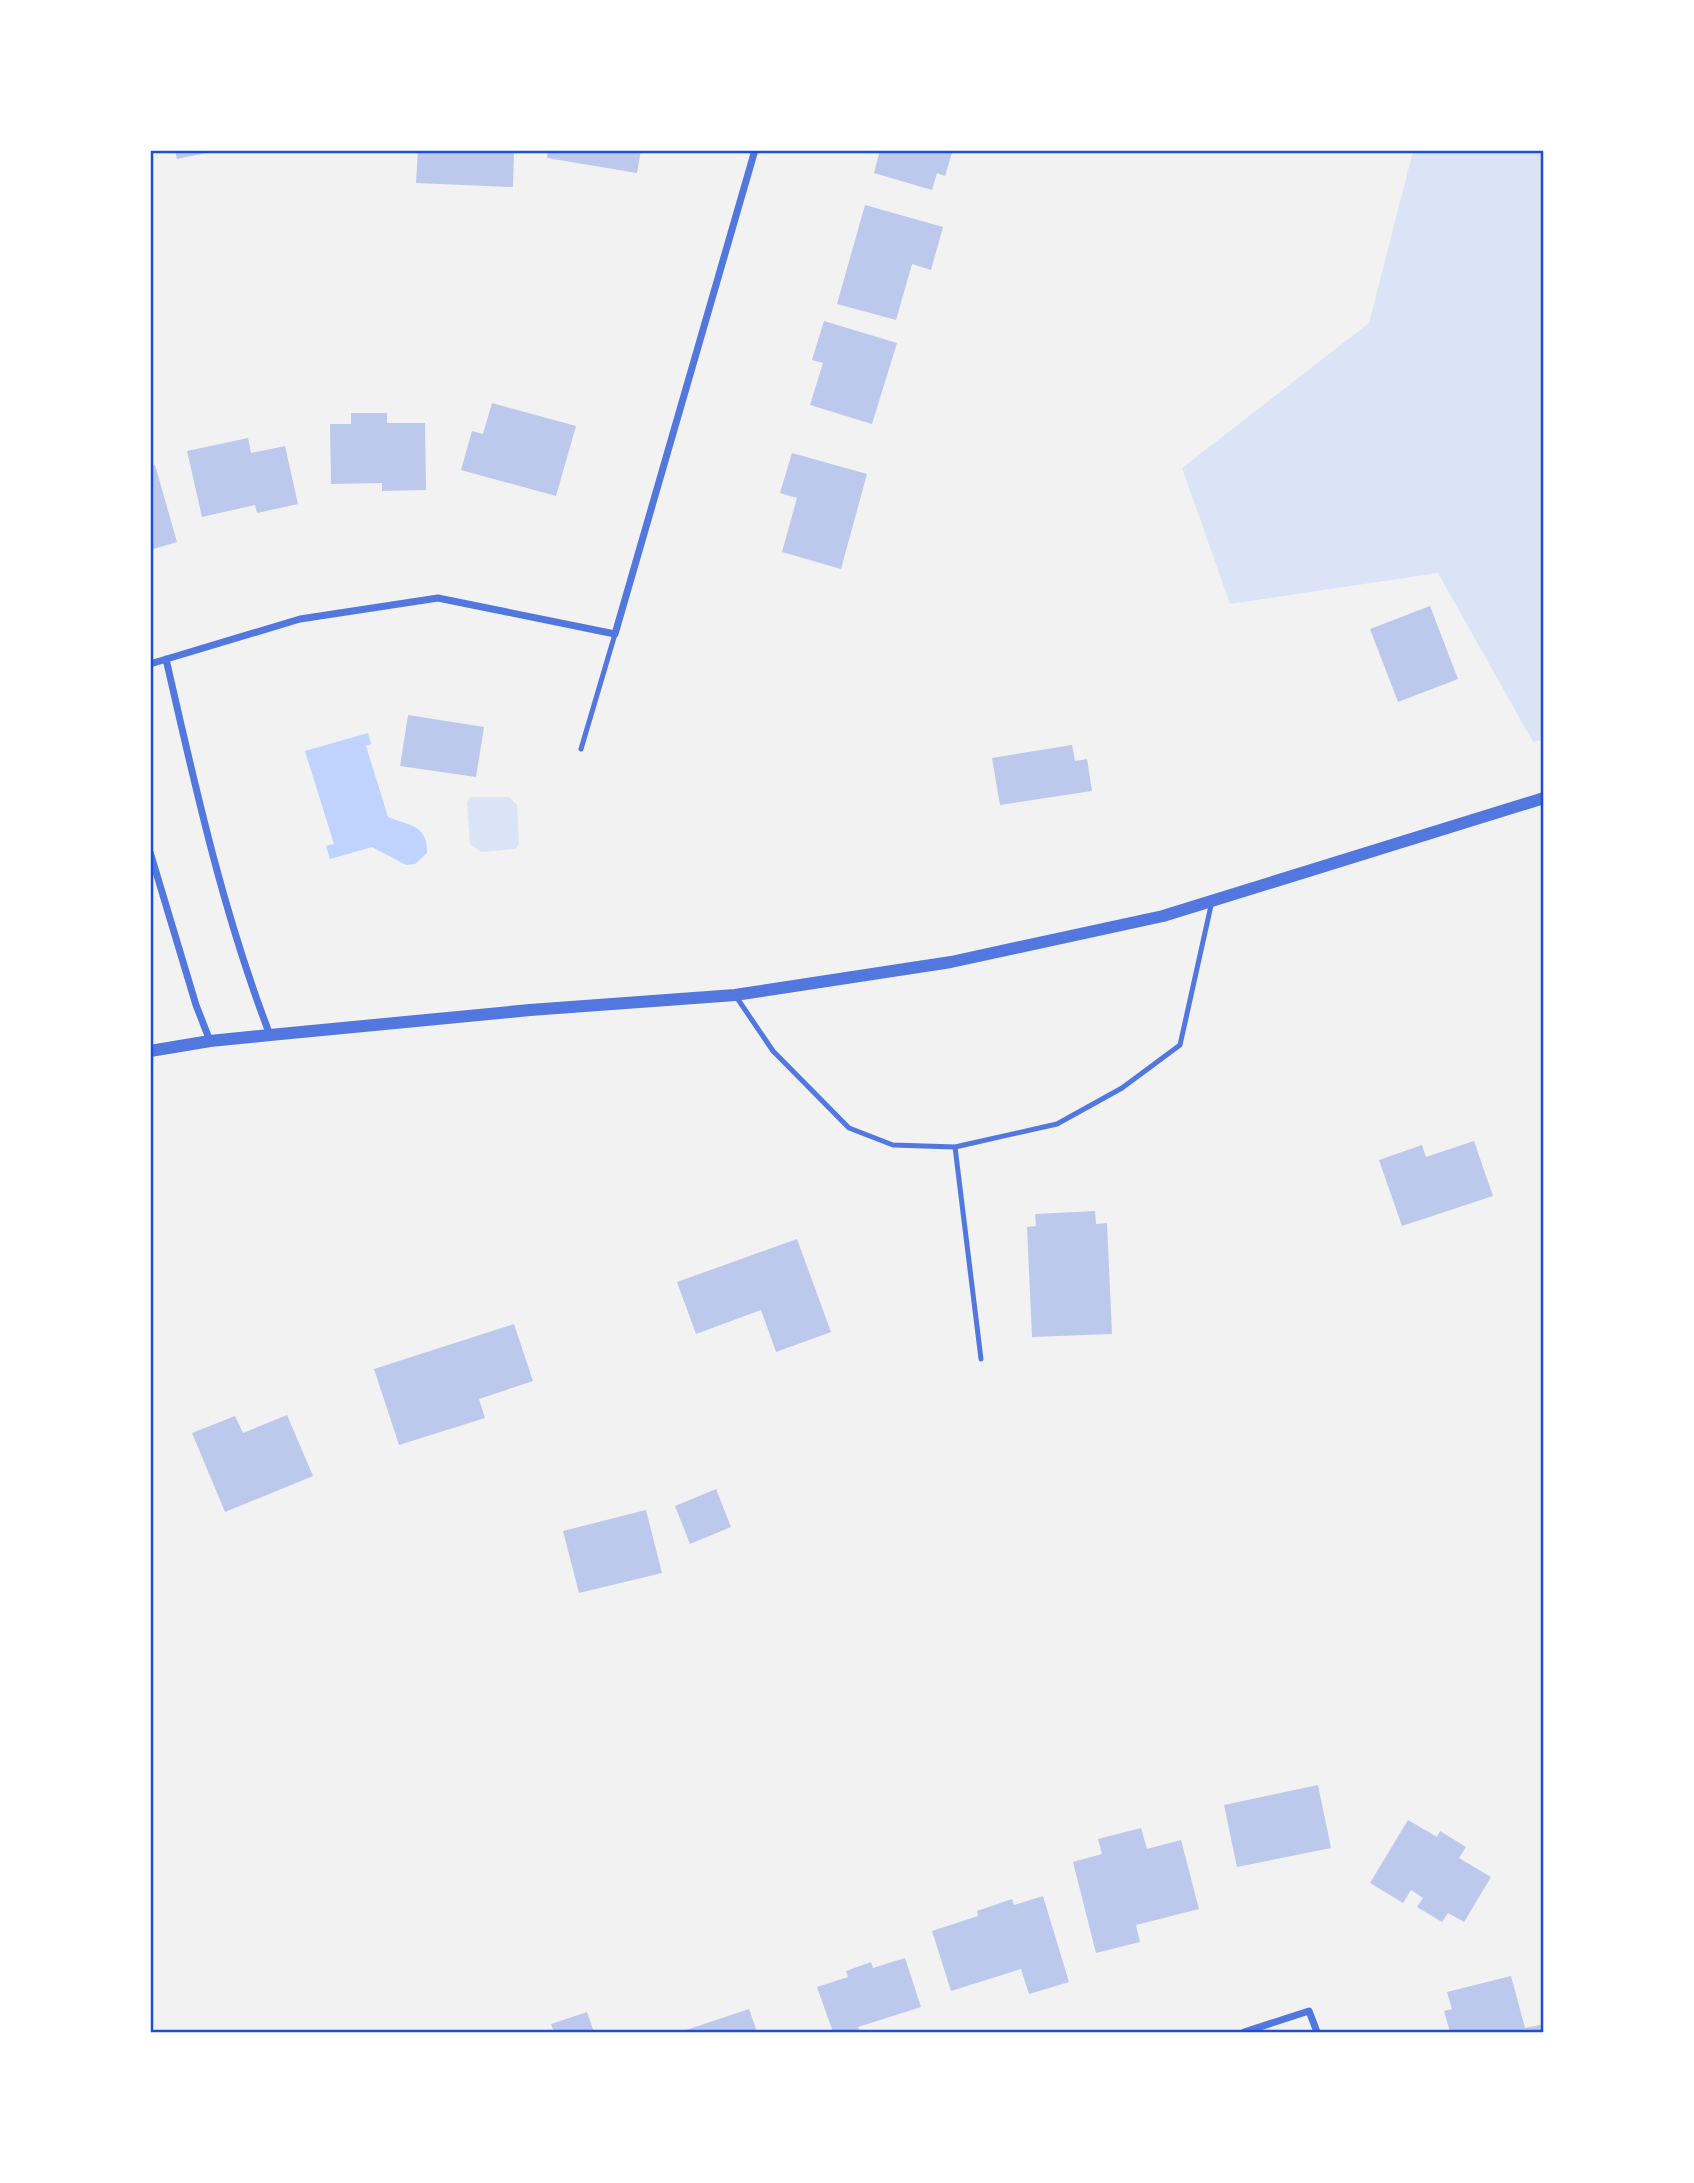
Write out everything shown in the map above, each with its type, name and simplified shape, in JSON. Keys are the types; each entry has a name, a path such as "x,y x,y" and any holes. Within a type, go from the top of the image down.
{"street":[{"path":"150,664 300,619 438,598 615,634 755,150"},
{"path":"166,659 212,857 253,992 270,1035"},
{"path":"150,1051 209,1041 530,1010 735,995 951,962 1163,915 1544,798"},
{"path":"150,852 209,1041"},
{"path":"1244,2032 1309,2011 1317,2032"}],"lane":[{"path":"581,750 615,634"},
{"path":"735,995 773,1051 849,1128 893,1145 955,1147 1057,1124 1122,1088 1180,1045 1212,901"},
{"path":"955,1147 981,1359"}],"shaded area":[{"path":"1413,151 1543,151 1544,739 1533,742 1438,573 1230,604 1182,468 1369,323"},
{"path":"471,797 509,797 517,805 519,844 515,849 481,852 470,844 467,802"}],"water":[{"path":"368,733 371,744 366,746 388,817 416,828 427,844 427,853 415,864 406,865 372,847 330,859 326,846 334,844 305,751"}],"building":[{"path":"175,150 211,150 211,152 177,159"},
{"path":"418,150 514,150 513,187 416,183"},
{"path":"548,150 641,150 637,173 547,158"},
{"path":"880,150 953,150 945,176 937,173 932,190 874,173"},
{"path":"865,205 943,227 931,270 912,264 896,320 837,304"},
{"path":"824,321 897,343 872,424 810,405 823,363 812,360"},
{"path":"492,403 576,426 556,496 461,470 472,431 483,434"},
{"path":"351,413 387,413 387,423 425,423 426,490 382,491 382,483 331,484 330,424 351,424"},
{"path":"248,438 251,453 285,446 298,504 257,513 255,505 202,517 187,451"},
{"path":"792,453 867,474 841,569 782,552 797,498 780,493"},
{"path":"155,465 177,542 150,550 150,467"},
{"path":"1430,606 1458,679 1398,702 1370,629"},
{"path":"408,715 484,727 476,777 400,766"},
{"path":"1072,745 1075,761 1087,759 1092,791 1000,805 992,758"},
{"path":"1474,1141 1493,1196 1402,1226 1379,1160 1422,1145 1426,1157"},
{"path":"1095,1211 1096,1224 1107,1223 1112,1334 1032,1337 1027,1227 1036,1226 1035,1214"},
{"path":"797,1239 831,1332 776,1352 761,1310 696,1334 677,1282"},
{"path":"514,1324 533,1381 479,1399 485,1418 399,1445 374,1369"},
{"path":"287,1415 313,1476 225,1512 192,1433 235,1416 243,1433"},
{"path":"716,1489 731,1527 690,1544 675,1506"},
{"path":"646,1510 662,1573 579,1593 563,1531"},
{"path":"1318,1785 1331,1848 1237,1867 1224,1805"},
{"path":"1408,1820 1437,1837 1440,1831 1466,1847 1459,1858 1491,1877 1464,1922 1448,1913 1442,1922 1417,1907 1423,1898 1411,1890 1403,1903 1370,1883"},
{"path":"1141,1828 1147,1849 1181,1840 1199,1909 1136,1925 1140,1942 1096,1953 1073,1862 1102,1854 1098,1839"},
{"path":"1043,1896 1069,1982 1029,1994 1021,1969 951,1991 932,1931 978,1916 977,1911 1012,1899 1014,1905"},
{"path":"905,1958 921,2007 858,2027 860,2032 833,2032 817,1987 848,1977 846,1971 871,1962 873,1968"},
{"path":"1511,1976 1525,2028 1544,2024 1544,2032 1450,2032 1444,2011 1452,2009 1447,1992"},
{"path":"749,2009 757,2032 680,2032"},
{"path":"587,2012 594,2032 554,2032 551,2024"}]}
